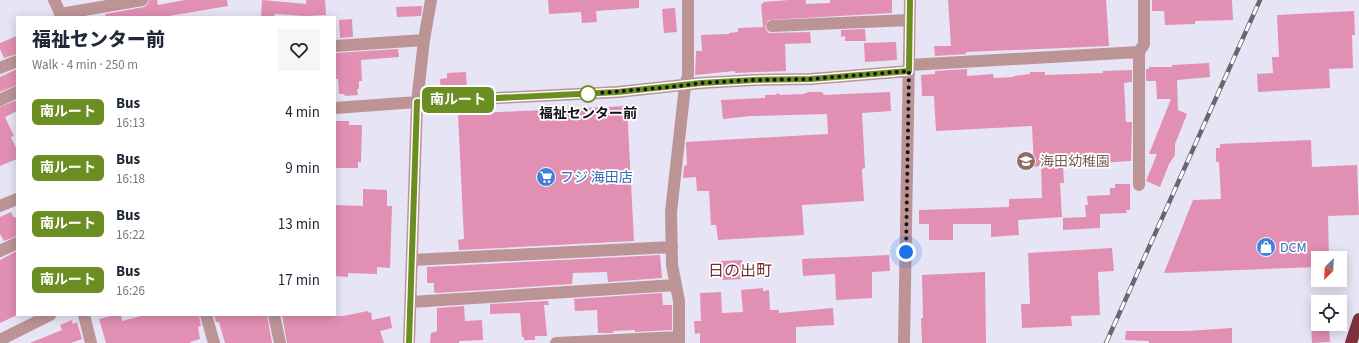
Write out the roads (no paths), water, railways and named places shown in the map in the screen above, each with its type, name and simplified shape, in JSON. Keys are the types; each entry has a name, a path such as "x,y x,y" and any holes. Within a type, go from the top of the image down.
{"highway":[{"path":"1352,343 1359,320"}],"street":[{"path":"54,0 61,15 142,0"},
{"path":"409,343 417,102 424,40 431,0"},
{"path":"556,343 679,340 679,301 672,265 671,212 685,86 688,75 688,0"},
{"path":"904,343 910,0"},
{"path":"1139,185 1139,52 1144,44 1144,0"},
{"path":"772,26 909,20"},
{"path":"336,46 424,40"},
{"path":"336,108 417,102 618,92 685,86 701,83 811,79 909,68 1139,52"},
{"path":"0,68 16,61"},
{"path":"0,100 16,92"},
{"path":"0,206 16,199"},
{"path":"0,251 16,243"},
{"path":"412,260 672,247"},
{"path":"410,302 676,285"},
{"path":"0,340 15,338 48,316"},
{"path":"84,316 92,343"},
{"path":"206,316 214,343"},
{"path":"274,316 280,343"}],"railway":[{"path":"1106,343 1260,0"}],"place":[{"name":"福祉センター前","path":"588,94"},
{"name":"海田幼稚園","path":"1026,161"},
{"name":"フジ 海田店","path":"546,177"},
{"name":"DCM","path":"1266,247"}],"district":[{"name":"日の出町","path":"740,270"}]}
